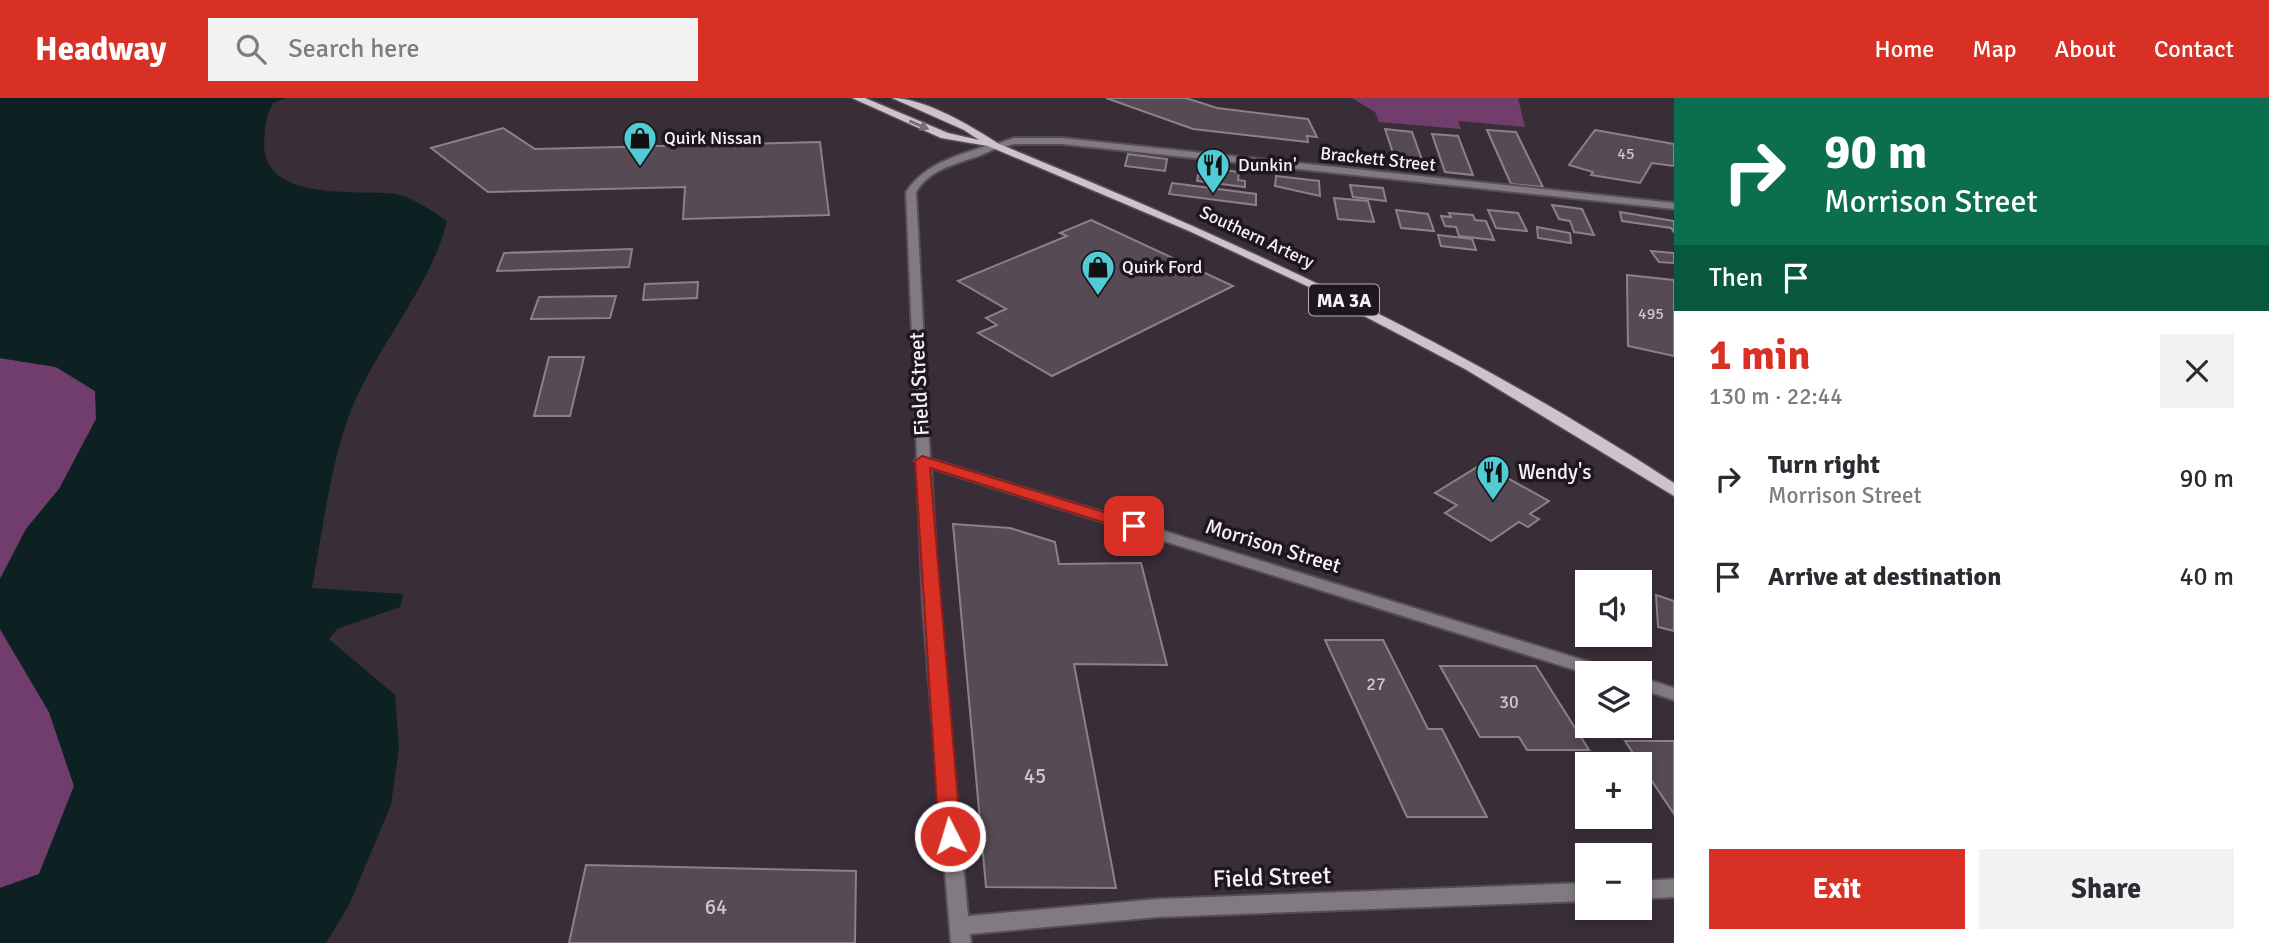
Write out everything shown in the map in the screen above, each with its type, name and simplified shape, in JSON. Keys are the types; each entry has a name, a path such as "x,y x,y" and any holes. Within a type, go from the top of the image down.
{"main road":[{"name":"Southern Artery","path":"857,98 945,136 995,146"},
{"name":"Southern Artery","path":"897,98 968,128 995,146 1199,231 1321,288 1511,391 1674,491"}],"street":[{"name":"Brackett Street","path":"995,146 1014,141 1062,141 1674,206"},
{"name":"Field Street","path":"995,146 928,174 915,183 911,192 922,461 933,635 961,934 1158,908 1575,892"},
{"name":"Morrison Street","path":"922,461 1575,663"},
{"path":"1652,687 1674,694"},
{"path":"1652,889 1674,888"}],"shaded area":[{"path":"0,98 287,98 273,103 265,128 264,144 268,163 279,176 316,189 395,194 409,198 447,221 427,273 371,370 347,421 331,483 312,588 403,594 400,607 337,629 329,639 395,695 399,748 391,805 349,905 326,943 0,943 0,888 39,874 74,786 49,712 0,629 0,579 26,529 59,489 96,419 95,391 56,367 0,358"},
{"path":"1352,98 1518,98 1525,127 1458,121 1461,129 1379,122 1375,112"},
{"path":"0,358 56,367 95,391 97,419 59,489 26,529 0,579"},
{"path":"0,629 49,712 74,786 39,874 0,888"}],"building":[{"path":"1106,98 1186,98 1217,108 1308,119 1317,137 1307,136 1308,142 1193,129"},
{"name":"Quirk Nissan","path":"503,128 535,149 820,142 829,215 683,219 685,187 488,192 431,148"},
{"path":"1385,129 1412,132 1426,171 1398,168"},
{"path":"1487,130 1516,132 1543,187 1511,184"},
{"path":"1595,130 1674,144 1674,166 1652,163 1640,183 1591,175 1593,172 1569,165"},
{"path":"1432,134 1458,136 1473,175 1445,172"},
{"path":"1128,154 1167,159 1165,171 1125,166"},
{"path":"1210,168 1239,172 1238,180 1245,181 1245,187 1197,181 1198,175 1209,176"},
{"path":"1276,176 1319,181 1320,196 1275,186"},
{"path":"1172,183 1256,194 1256,205 1169,194"},
{"path":"1350,185 1383,188 1386,201 1353,197"},
{"path":"1334,198 1368,201 1374,222 1338,219"},
{"path":"1552,205 1582,209 1594,235 1574,232 1570,221 1559,219"},
{"path":"1396,210 1428,214 1434,231 1401,228"},
{"path":"1488,210 1518,213 1527,231 1496,228"},
{"path":"1620,212 1674,221 1674,232 1671,228 1622,221"},
{"path":"1449,213 1473,215 1475,220 1486,221 1494,240 1459,236 1456,227 1445,226 1441,216 1451,217"},
{"name":"Quirk Ford","path":"1091,220 1233,286 1052,376 978,333 997,325 986,318 1006,309 958,281 1067,236 1060,233"},
{"path":"1537,227 1570,233 1571,243 1538,238"},
{"path":"1438,235 1472,239 1476,250 1441,246"},
{"path":"632,249 629,267 497,271 504,253"},
{"path":"1651,251 1674,253 1674,263 1659,262"},
{"path":"1627,275 1674,280 1674,356 1628,346"},
{"path":"698,282 697,298 643,300 645,284"},
{"path":"616,296 610,318 531,319 539,297"},
{"path":"549,357 584,357 570,416 534,416"},
{"path":"1482,464 1549,501 1530,514 1539,519 1528,527 1519,522 1491,541 1445,513 1457,505 1435,493"},
{"path":"953,524 1010,528 1055,542 1059,564 1141,563 1167,665 1074,664 1116,888 986,887"},
{"path":"1656,595 1674,601 1674,631 1658,627"},
{"path":"1325,640 1383,640 1428,729 1442,729 1487,817 1407,817"},
{"path":"1440,666 1536,666 1575,728 1575,738 1581,738 1589,750 1527,750 1519,737 1480,737"},
{"path":"1625,741 1674,741 1674,814 1652,781 1652,752 1632,752"},
{"path":"586,865 856,871 855,943 569,943"}],"place":[{"name":"Quirk Nissan","path":"640,168"},
{"name":"Dunkin'","path":"1213,195"},
{"name":"Quirk Ford","path":"1098,297"},
{"name":"Wendy's","path":"1493,502"}],"route":[{"path":"950,836 922,461 1134,526"}]}
